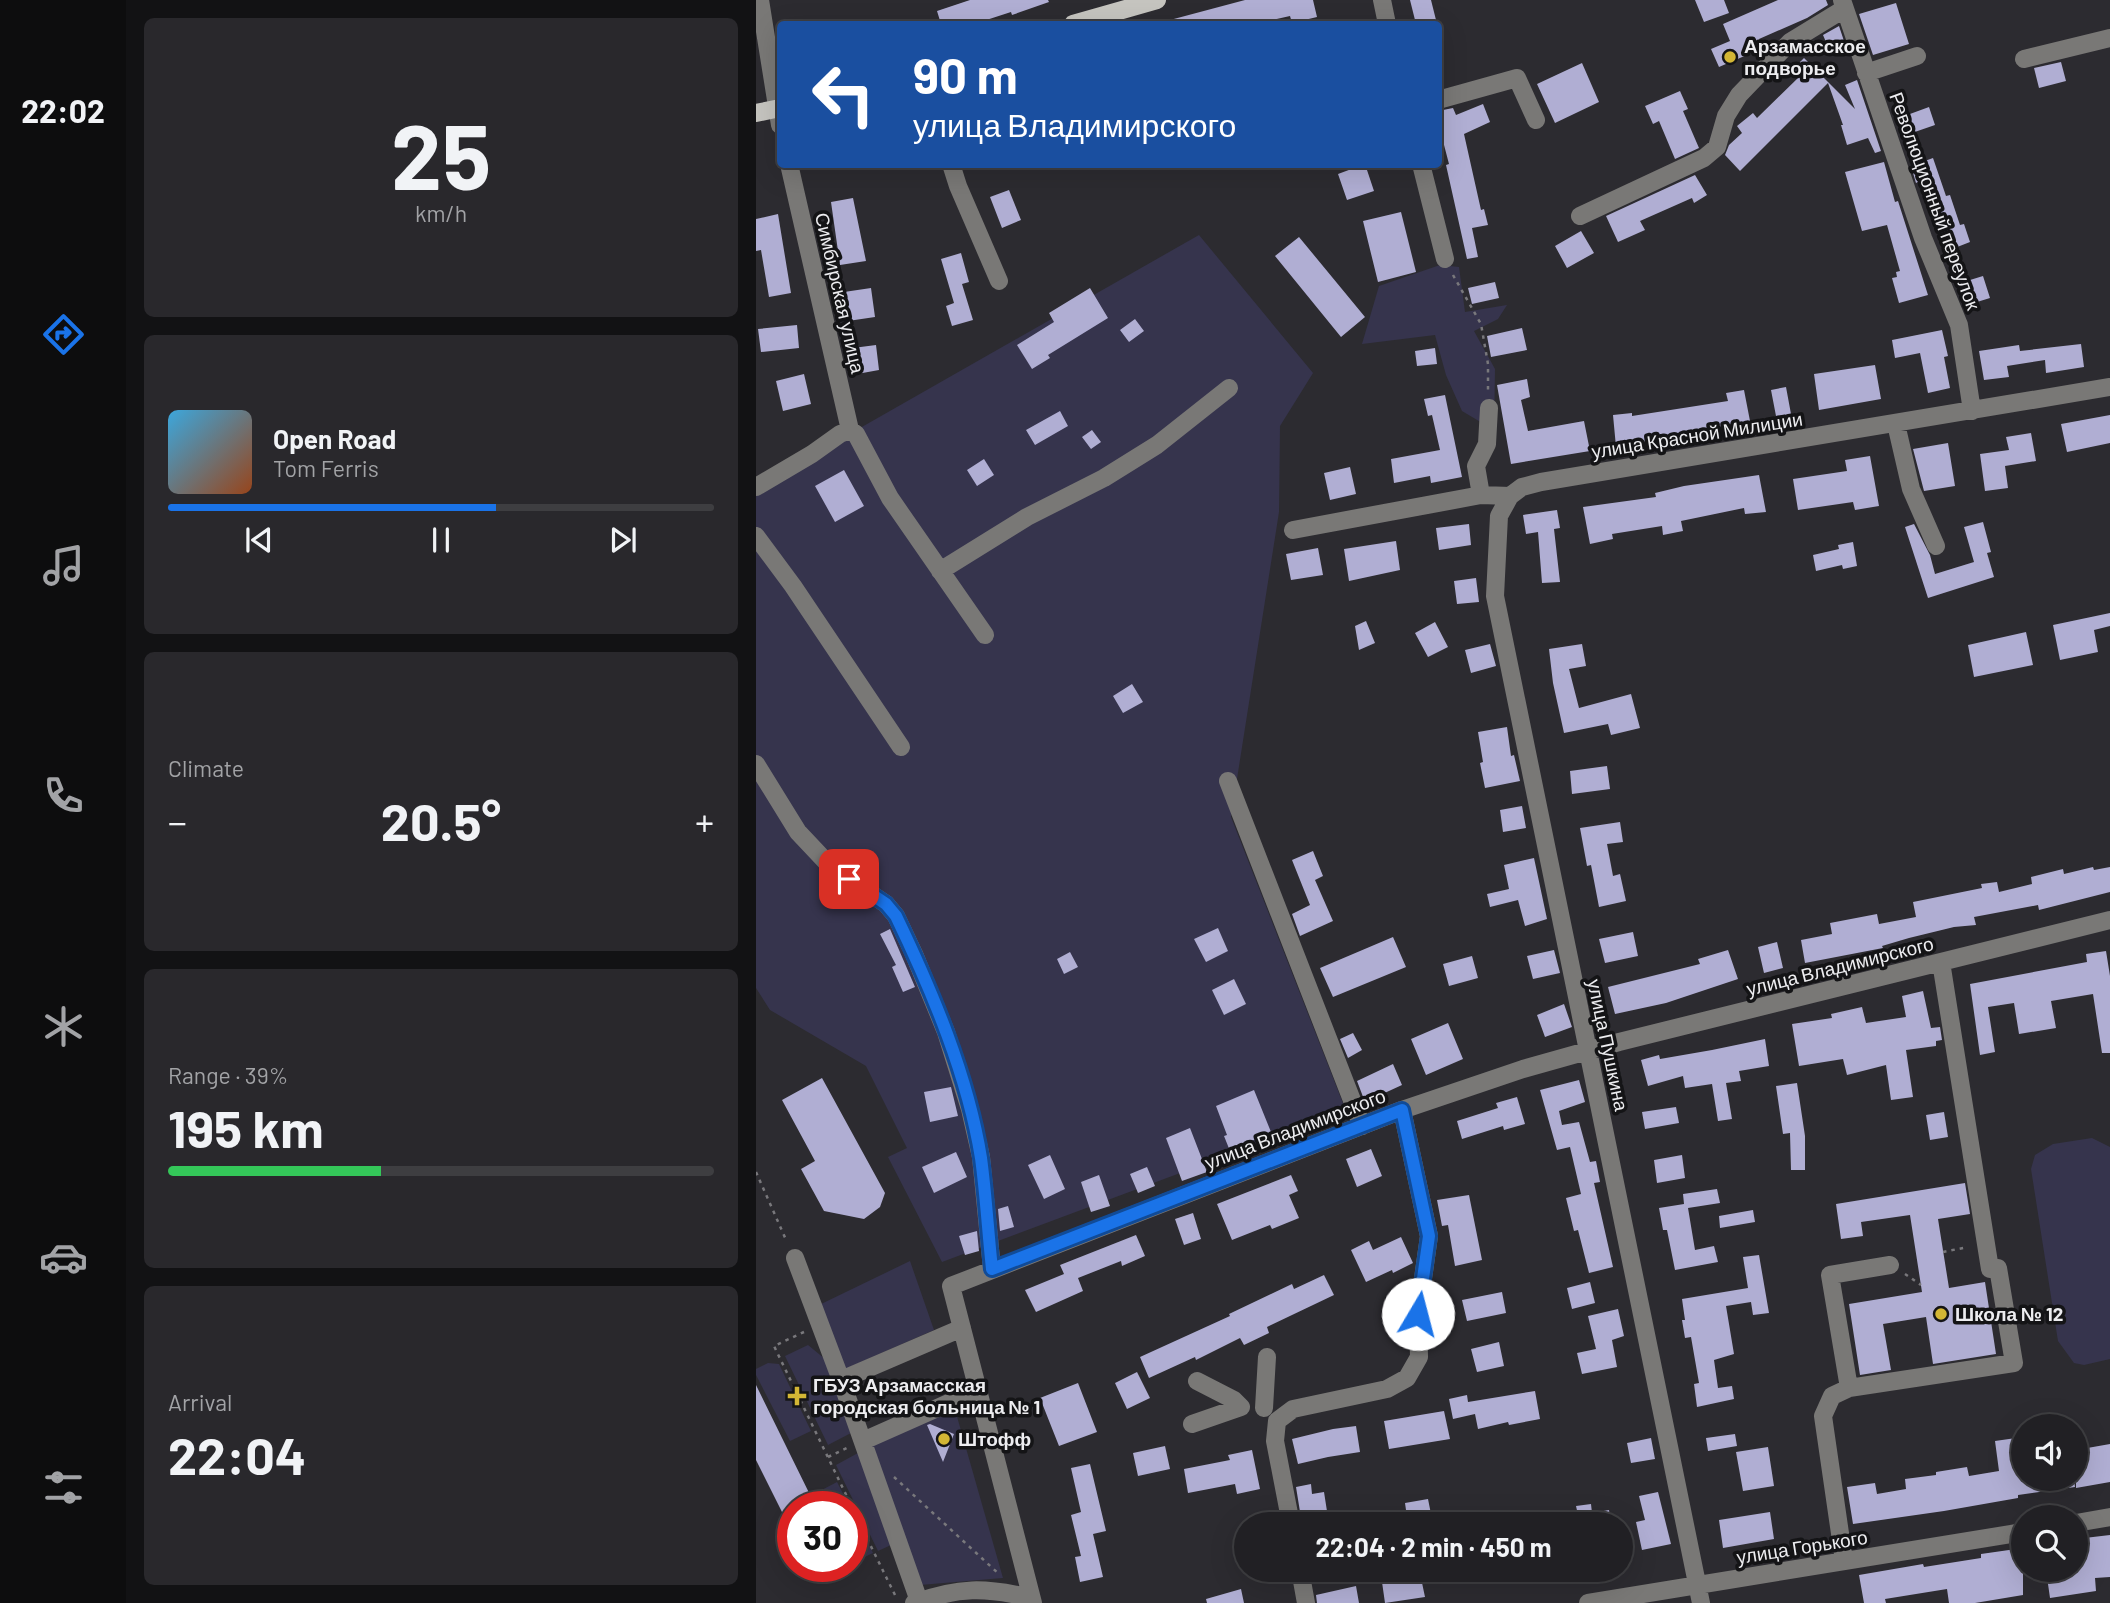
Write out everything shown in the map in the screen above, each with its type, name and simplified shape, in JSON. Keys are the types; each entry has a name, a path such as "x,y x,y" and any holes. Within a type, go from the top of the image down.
{"main road":[{"path":"1084,21 1157,0"},
{"path":"756,113 777,114"}],"street":[{"path":"760,0 777,102"},
{"path":"1382,0 1386,21"},
{"name":"Революционный переулок","path":"1580,216 1704,158 1717,146 1726,116 1739,95 1790,42 1843,5 1923,238 1959,325 1972,411"},
{"path":"2024,59 2110,38"},
{"path":"1866,73 1917,56"},
{"path":"1442,99 1517,78 1536,120"},
{"name":"Симбирская улица","path":"790,168 850,430"},
{"path":"952,168 999,281"},
{"path":"1422,168 1445,259"},
{"name":"улица Красной Милиции","path":"1293,530 1481,495 1510,496 1522,487 1541,482 2110,387"},
{"path":"940,571 1027,517 1104,478 1157,445 1229,388"},
{"path":"1481,495 1476,466 1487,444 1489,408"},
{"path":"1896,424 1911,489 1936,546"},
{"path":"756,487 850,430 856,434 890,498 985,635"},
{"name":"улица Пушкина","path":"1510,496 1499,516 1495,596 1701,1603"},
{"path":"756,536 793,586 901,747"},
{"path":"756,764 798,832 831,867 886,904 896,916 914,954 946,1032 970,1109 981,1157 992,1269"},
{"path":"1228,781 1362,1126"},
{"name":"улица Владимирского","path":"962,1328 951,1286 1402,1110 1588,1050 2110,920"},
{"path":"1844,1561 1823,1416 1832,1396 1849,1388 2014,1363 1998,1268 1990,1269 1941,962"},
{"path":"1197,1381 1234,1400 1241,1407 1270,1415 1387,1389 1407,1378 1419,1357 1418,1314 1429,1236 1402,1110"},
{"path":"794,1258 841,1380 917,1602 963,1590 1007,1592 1032,1600"},
{"path":"1849,1388 1830,1275 1890,1265"},
{"path":"841,1380 962,1328 1032,1600"},
{"path":"1267,1357 1270,1415 1289,1512"},
{"path":"864,1446 978,1390"},
{"path":"1192,1424 1241,1407"},
{"path":"2088,1521 2110,1517"},
{"name":"улица Горького","path":"1588,1603 2011,1534"},
{"path":"1302,1582 1306,1603"}],"path":[{"path":"1458,286 1481,324 1488,364 1489,408"},
{"path":"756,1172 794,1258"},
{"path":"1943,1252 1952,1250"},
{"path":"1890,1265 1921,1285"},
{"path":"820,1325 774,1346 844,1491"},
{"path":"827,1458 864,1446 1003,1578 1007,1592"},
{"path":"868,1539 900,1603"}],"shaded area":[{"path":"1199,235 1313,373 1280,426 1279,512 1231,817 1346,1111 942,1262 888,1157 907,1148 866,1066 770,1010 756,988 756,495 832,444"},
{"path":"1440,265 1459,267 1465,312 1507,305 1498,319 1474,331 1495,369 1494,430 1462,411 1446,375 1435,335 1362,344 1379,286"},
{"path":"2092,1138 2110,1147 2110,1359 2084,1365 2074,1363 2058,1341 2031,1169 2035,1155 2053,1144"},
{"path":"910,1261 934,1330 843,1370 817,1306"},
{"path":"808,1345 825,1359 851,1433 828,1445 785,1356"},
{"path":"768,1363 779,1364 811,1431 790,1441 756,1375 756,1369"},
{"path":"954,1406 1003,1578 920,1585 869,1444"},
{"path":"858,1453 891,1545 878,1551 868,1531 868,1491 849,1491 836,1465"},
{"path":"837,1482 842,1491 820,1491"},
{"path":"868,1543 873,1553 868,1555"}],"building":[{"path":"970,0 1049,2 1012,15 1011,12 983,21 940,21 937,11"},
{"path":"1245,0 1313,0 1317,17 1300,21 1291,21 1290,16 1268,21 1170,20"},
{"path":"1410,0 1431,0 1436,21 1415,21"},
{"path":"1695,0 1724,0 1729,13 1704,22"},
{"path":"1778,0 1826,0 1828,5 1807,18 1759,39 1763,48 1719,67 1711,49 1730,41 1723,24"},
{"path":"1896,3 1909,44 1873,55 1859,14"},
{"path":"1839,26 1846,47 1831,54 1823,35"},
{"path":"1804,58 1855,109 1845,85 1857,80 1881,151 1875,153 1868,138 1847,145 1828,83 1740,171 1725,155 1729,145 1742,133 1737,126 1753,113 1757,118 1799,77 1792,70"},
{"path":"2061,62 2066,81 2039,88 2034,68"},
{"path":"1582,63 1599,102 1555,123 1537,84"},
{"path":"1680,91 1688,109 1683,111 1699,148 1675,159 1659,121 1653,124 1645,106"},
{"path":"1483,104 1490,122 1464,134 1481,210 1484,209 1488,225 1472,228 1478,257 1467,259 1442,137 1442,110 1453,108 1456,115"},
{"path":"1929,107 1935,125 1906,135 1899,118"},
{"path":"1933,158 1946,196 1950,195 1960,225 1964,224 1970,242 1947,251 1920,181 1916,183 1911,166"},
{"path":"1884,162 1895,202 1898,201 1928,295 1899,303 1892,278 1897,277 1896,272 1900,271 1887,225 1862,231 1845,172"},
{"path":"1354,168 1366,168 1374,191 1347,200 1338,174"},
{"path":"1695,175 1707,195 1694,203 1692,198 1640,221 1645,230 1618,242 1606,216"},
{"path":"1009,190 1021,220 1002,228 990,197"},
{"path":"853,198 866,261 840,265 831,202"},
{"path":"1401,212 1416,272 1378,282 1363,221"},
{"path":"778,214 791,293 769,297 761,250 756,251 756,219"},
{"path":"1581,231 1594,253 1567,268 1555,246"},
{"path":"1299,237 1365,317 1341,337 1275,256"},
{"path":"961,253 969,282 962,284 973,320 952,326 946,306 954,303 941,259"},
{"path":"1983,276 1990,298 1964,306 1957,284"},
{"path":"1495,282 1499,298 1472,304 1468,288"},
{"path":"871,288 875,317 848,321 844,292"},
{"path":"1090,288 1108,318 1048,355 1050,358 1032,369 1017,345 1054,322 1049,313"},
{"path":"1135,319 1144,331 1129,342 1120,330"},
{"path":"797,325 799,348 761,352 758,329"},
{"path":"1522,328 1527,350 1491,357 1487,336"},
{"path":"1942,330 1948,356 1944,357 1950,388 1928,393 1920,353 1895,358 1892,340"},
{"path":"2081,344 2084,367 2046,373 2045,360 2007,366 2009,377 1984,380 1979,351 2019,345 2020,351"},
{"path":"876,345 879,370 857,374 853,348"},
{"path":"1435,348 1437,364 1417,366 1415,351"},
{"path":"1875,365 1881,399 1819,410 1814,374"},
{"path":"804,374 811,404 783,411 776,381"},
{"path":"1527,379 1530,397 1521,400 1528,431 1584,421 1590,451 1511,464 1497,385"},
{"path":"1786,387 1791,414 1776,416 1771,390"},
{"path":"1744,390 1750,421 1616,447 1613,415 1632,413 1632,416 1728,401 1726,393"},
{"path":"1445,395 1462,477 1431,483 1430,476 1394,483 1391,459 1440,450 1432,415 1428,416 1424,399"},
{"path":"1060,411 1068,426 1035,445 1026,430"},
{"path":"2110,415 2110,443 2067,452 2061,424"},
{"path":"1092,430 1101,442 1091,449 1082,437"},
{"path":"2031,433 2036,461 2005,466 2008,488 1985,491 1980,454 2009,450 2006,437"},
{"path":"1948,443 1955,486 1924,491 1913,449"},
{"path":"1870,456 1879,506 1855,510 1853,502 1798,510 1793,479 1847,471 1845,460"},
{"path":"984,459 994,475 977,486 967,470"},
{"path":"1350,467 1356,494 1330,500 1324,473"},
{"path":"844,470 864,506 835,522 815,486"},
{"path":"1759,475 1766,512 1745,514 1744,508 1681,521 1683,531 1663,535 1662,526 1612,534 1613,539 1590,544 1583,507 1656,497 1655,493 1684,486"},
{"path":"1557,510 1560,528 1554,529 1560,582 1542,583 1538,532 1526,534 1523,515"},
{"path":"1983,522 1991,552 1987,553 1994,577 1928,598 1905,527 1914,524 1930,555 1935,574 1974,562 1964,527"},
{"path":"1469,524 1471,545 1439,550 1436,528"},
{"path":"1396,541 1400,570 1349,581 1344,549"},
{"path":"1853,542 1857,566 1843,569 1842,565 1816,571 1813,555 1839,549 1838,545"},
{"path":"1318,548 1323,575 1291,580 1286,554"},
{"path":"1476,578 1479,602 1457,604 1454,581"},
{"path":"2110,613 2110,626 2094,630 2098,652 2060,660 2053,625"},
{"path":"1366,621 1375,643 1359,650 1355,626"},
{"path":"1435,622 1448,647 1428,657 1415,633"},
{"path":"2026,632 2033,665 1974,677 1968,645"},
{"path":"1490,644 1496,666 1471,673 1465,650"},
{"path":"1582,644 1586,666 1569,669 1579,708 1631,694 1640,728 1611,735 1608,724 1564,733 1549,649"},
{"path":"1132,684 1143,702 1123,713 1113,696"},
{"path":"1507,727 1511,756 1514,755 1520,781 1485,788 1478,732"},
{"path":"1607,766 1610,789 1572,794 1570,771"},
{"path":"1522,806 1526,828 1503,832 1500,810"},
{"path":"1620,822 1623,842 1607,844 1613,876 1620,874 1626,901 1599,907 1580,828"},
{"path":"1313,851 1323,876 1315,880 1333,921 1300,936 1292,914 1310,905 1292,860"},
{"path":"1534,858 1547,919 1525,926 1518,900 1490,907 1487,894 1509,889 1504,865"},
{"path":"2093,867 2094,870 2110,867 2110,892 2039,910 2038,905 1974,917 1976,925 1954,927 1882,946 1883,948 1805,963 1801,940 1832,934 1830,923 1877,914 1879,924 1916,917 1913,902 1982,888 1981,884 1997,882 1999,892 2032,884 2031,877 2063,869 2064,874"},
{"path":"1218,928 1228,951 1206,962 1194,939"},
{"path":"890,929 915,987 903,992 892,967 896,965 880,934"},
{"path":"1633,932 1638,956 1605,963 1599,939"},
{"path":"1393,937 1406,967 1333,997 1320,968"},
{"path":"1777,942 1783,968 1764,973 1758,947"},
{"path":"1554,950 1560,973 1533,979 1527,956"},
{"path":"1728,950 1738,979 1666,1003 1615,1014 1608,987 1700,964 1698,959"},
{"path":"2106,951 2110,976 2110,1053 2102,1053 2093,994 2051,1001 2056,1028 2019,1034 2014,1003 1988,1007 1995,1052 1980,1055 1970,984 2087,962 2086,954"},
{"path":"1070,952 1078,967 1064,974 1057,959"},
{"path":"1472,956 1478,978 1449,986 1443,964"},
{"path":"1234,979 1246,1004 1224,1015 1212,990"},
{"path":"1923,991 1931,1028 1940,1027 1942,1040 1936,1041 1936,1046 1906,1050 1913,1097 1891,1100 1886,1065 1847,1075 1843,1059 1799,1066 1792,1024 1832,1018 1831,1014 1862,1007 1866,1023 1906,1017 1902,996"},
{"path":"1564,1004 1572,1027 1545,1037 1537,1015"},
{"path":"1448,1023 1463,1059 1426,1075 1411,1039"},
{"path":"1353,1033 1362,1050 1348,1058 1340,1039"},
{"path":"1765,1039 1769,1066 1739,1071 1741,1081 1726,1083 1732,1119 1718,1121 1712,1084 1685,1088 1683,1076 1648,1086 1641,1060 1659,1055 1660,1059"},
{"path":"1393,1064 1402,1085 1365,1102 1357,1081"},
{"path":"822,1078 885,1193 880,1207 864,1219 824,1211 801,1169 815,1161 782,1100"},
{"path":"1579,1080 1585,1102 1559,1111 1562,1125 1579,1122 1590,1162 1596,1161 1600,1182 1594,1183 1613,1267 1589,1273 1566,1198 1581,1194 1570,1147 1557,1150 1540,1090"},
{"path":"1797,1083 1805,1136 1805,1170 1791,1170 1790,1133 1783,1134 1776,1086"},
{"path":"951,1087 958,1116 930,1122 924,1092"},
{"path":"1254,1090 1271,1132 1230,1151 1216,1106"},
{"path":"1517,1097 1525,1124 1504,1130 1503,1126 1462,1139 1457,1121 1498,1108 1496,1103"},
{"path":"1676,1107 1679,1123 1645,1129 1642,1112"},
{"path":"1944,1112 1948,1137 1930,1140 1926,1115"},
{"path":"1190,1128 1207,1172 1182,1181 1166,1138"},
{"path":"1371,1149 1382,1176 1357,1187 1346,1159"},
{"path":"956,1152 967,1177 934,1193 922,1167"},
{"path":"1050,1155 1065,1189 1044,1199 1028,1165"},
{"path":"1682,1155 1685,1178 1657,1183 1654,1160"},
{"path":"1147,1167 1155,1186 1138,1193 1130,1174"},
{"path":"1099,1175 1110,1206 1091,1212 1081,1182"},
{"path":"1291,1175 1298,1191 1289,1195 1299,1218 1272,1229 1270,1225 1232,1240 1217,1204"},
{"path":"1965,1183 1970,1214 1938,1219 1949,1288 1985,1282 1996,1354 1933,1364 1926,1317 1883,1324 1891,1370 1860,1375 1849,1304 1922,1292 1910,1215 1861,1222 1863,1236 1841,1239 1836,1204"},
{"path":"1717,1189 1720,1203 1688,1208 1695,1250 1714,1246 1718,1262 1675,1270 1667,1230 1663,1230 1659,1208 1684,1204 1683,1194"},
{"path":"1469,1195 1482,1260 1455,1266 1448,1225 1442,1226 1437,1200"},
{"path":"1008,1206 1014,1227 1000,1231 998,1209"},
{"path":"1753,1210 1755,1222 1720,1228 1719,1216"},
{"path":"1193,1213 1201,1239 1184,1245 1175,1219"},
{"path":"977,1231 979,1251 965,1255 959,1236"},
{"path":"1136,1235 1145,1256 1122,1266 1121,1261 1078,1278 1083,1291 1036,1312 1025,1290 1064,1274 1060,1265"},
{"path":"1401,1237 1413,1263 1366,1282 1351,1250 1369,1241 1373,1250"},
{"path":"1759,1255 1769,1313 1753,1315 1751,1302 1726,1306 1734,1354 1714,1360 1718,1388 1732,1386 1734,1399 1697,1407 1694,1384 1699,1383 1691,1337 1685,1338 1682,1299 1748,1288 1743,1257"},
{"path":"1324,1275 1334,1295 1267,1327 1269,1333 1244,1345 1240,1338 1196,1360 1195,1357 1149,1378 1140,1357 1292,1284 1294,1289"},
{"path":"1590,1282 1595,1303 1572,1309 1567,1288"},
{"path":"1502,1292 1506,1313 1467,1321 1462,1300"},
{"path":"1618,1309 1624,1336 1612,1340 1617,1367 1582,1374 1577,1353 1596,1349 1588,1316"},
{"path":"1499,1342 1504,1366 1477,1372 1471,1349"},
{"path":"1137,1372 1150,1398 1127,1409 1115,1383"},
{"path":"1078,1383 1097,1432 1059,1446 1040,1398"},
{"name":"ГБУЗ Арзамасская городская больница № 1","path":"756,1385 808,1491 777,1491 777,1502 756,1460"},
{"path":"1535,1391 1540,1419 1509,1425 1508,1422 1478,1429 1475,1414 1453,1419 1449,1399 1467,1395 1468,1402"},
{"path":"1444,1411 1450,1439 1389,1449 1384,1421"},
{"path":"927,1425 954,1434 943,1462"},
{"path":"1356,1426 1360,1452 1298,1464 1292,1439"},
{"path":"1735,1434 1737,1446 1708,1451 1706,1438"},
{"path":"1651,1438 1655,1459 1631,1463 1627,1443"},
{"path":"2011,1439 2011,1491 2046,1491 1944,1511 1853,1524 1847,1487 1875,1483 1877,1494 1906,1489 1905,1479 1936,1475 1936,1472 1967,1467 1969,1476 1999,1471 1995,1441"},
{"path":"2110,1444 2110,1482 2088,1486 2088,1448"},
{"path":"1165,1446 1170,1469 1138,1476 1133,1453"},
{"path":"1768,1447 1774,1486 1743,1491 1736,1452"},
{"path":"1252,1450 1260,1489 1237,1494 1235,1484 1188,1493 1184,1469 1230,1460 1228,1455"},
{"path":"1090,1464 1106,1531 1093,1534 1103,1577 1080,1582 1075,1557 1081,1556 1071,1515 1081,1512 1071,1468"},
{"path":"1311,1484 1312,1494 1324,1492 1327,1512 1300,1512 1296,1487"},
{"path":"1658,1492 1671,1544 1642,1550 1636,1522 1645,1520 1639,1496"},
{"path":"1428,1499 1431,1512 1406,1512 1405,1503"},
{"path":"1591,1504 1592,1512 1577,1512 1576,1506"},
{"path":"1770,1512 1774,1539 1723,1548 1719,1520"},
{"path":"2110,1535 2110,1577 2095,1578 2096,1591 2050,1598 2048,1582 2088,1582 2088,1538"},
{"path":"2011,1550 2011,1582 2023,1582 2023,1595 1975,1603 1949,1603 1947,1589 1885,1599 1886,1603 1864,1603 1859,1575 1981,1558 1981,1554"},
{"path":"1382,1582 1422,1582 1425,1597 1385,1603"},
{"path":"1356,1586 1359,1603 1317,1603 1316,1595"},
{"path":"1241,1589 1244,1603 1207,1603 1206,1599"}],"place":[{"name":"Арзамасское подворье","path":"1730,57"},
{"name":"Школа № 12","path":"1941,1314"},
{"name":"ГБУЗ Арзамасская городская больница № 1","path":"797,1396"},
{"name":"Штофф","path":"944,1439"}],"route":[{"path":"849,879 886,904 896,916 946,1032 970,1109 981,1157 992,1269 1402,1110 1429,1236 1418,1314"}]}
